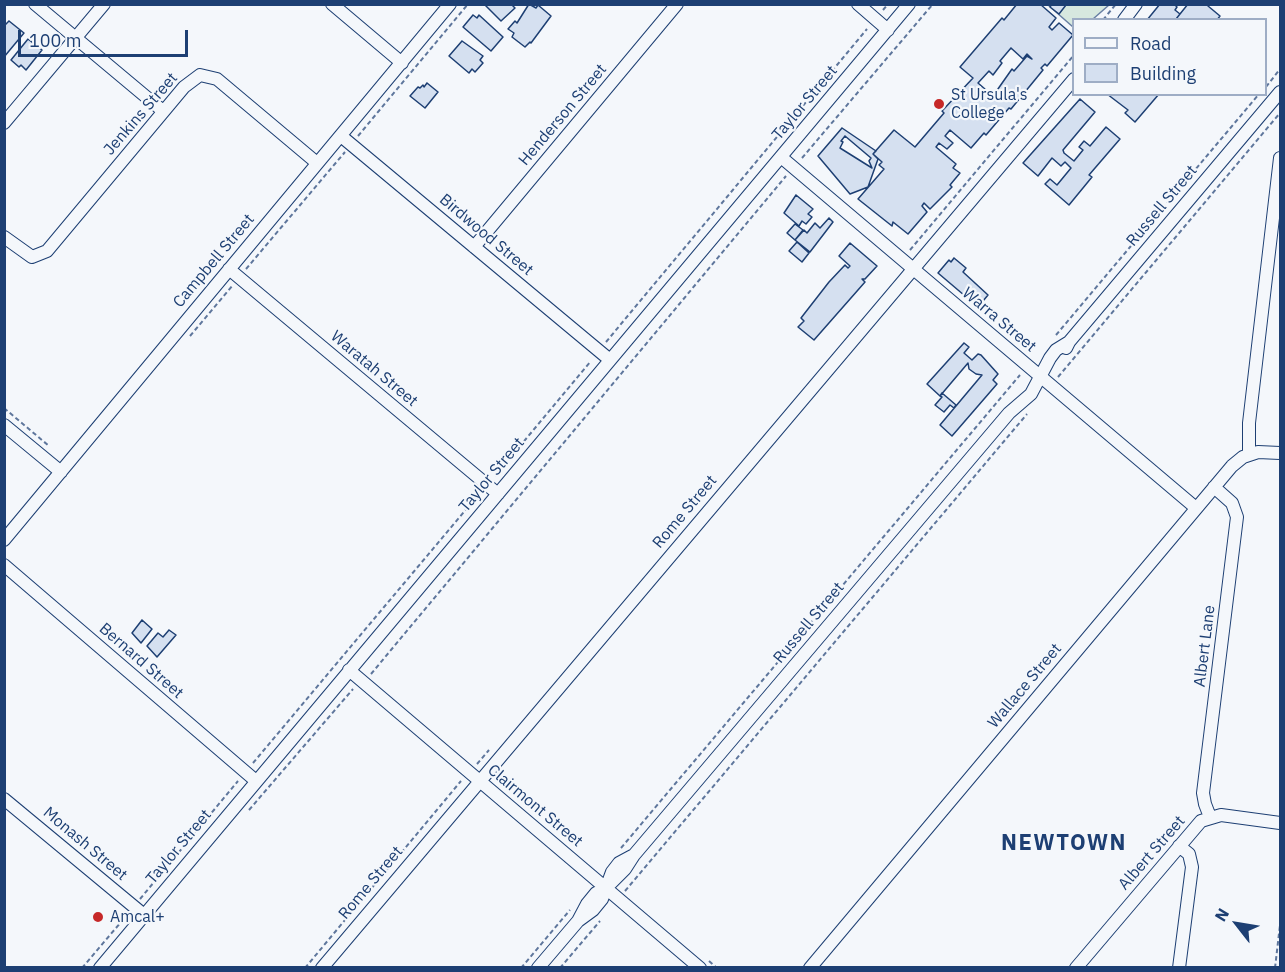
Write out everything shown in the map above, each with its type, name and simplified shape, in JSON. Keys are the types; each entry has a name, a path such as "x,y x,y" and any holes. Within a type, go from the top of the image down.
{"street":[{"path":"35,4 164,111"},
{"path":"4,123 104,4"},
{"path":"332,4 402,63"},
{"name":"Campbell Street","path":"4,540 450,4"},
{"name":"Henderson Street","path":"474,247 677,4"},
{"path":"858,4 888,30"},
{"name":"Taylor Street","path":"100,968 139,911 256,781 909,4"},
{"path":"1126,18 1136,4"},
{"name":"Jenkins Street","path":"4,237 32,257 47,251 184,87 200,75 217,79 317,163"},
{"name":"Rome Street","path":"322,968 908,264 1072,81"},
{"name":"Russell Street","path":"538,968 578,921 593,910 606,888 626,869 634,855 1009,413 1018,396 1040,376 1056,350 1069,342 1278,99"},
{"name":"Birdwood Street","path":"341,136 610,360"},
{"name":"Warra Street","path":"781,157 1197,508"},
{"path":"1281,159 1249,423 1249,454 1281,453"},
{"name":"Waratah Street","path":"229,269 498,494"},
{"path":"4,425 61,472"},
{"name":"Wallace Street","path":"810,968 1214,487 1232,466 1249,454"},
{"name":"Albert Lane","path":"1210,817 1205,804 1204,787 1237,517 1232,503 1214,487"},
{"name":"Bernard Street","path":"4,565 256,781"},
{"name":"Clairmont Street","path":"349,670 700,968"},
{"name":"Monash Street","path":"4,799 139,911"},
{"name":"Albert Street","path":"1076,968 1195,826 1210,817 1228,815 1281,823"},
{"path":"1179,846 1189,854 1192,867 1179,968"}],"path":[{"path":"82,968 139,911 246,773 888,4"},
{"path":"363,682 933,4"},
{"path":"1105,18 1116,4"},
{"path":"908,264 911,248 1072,57"},
{"path":"1267,86 1281,69"},
{"path":"1056,335 1257,96"},
{"path":"1051,386 1281,113"},
{"path":"617,853 1028,366"},
{"path":"4,408 53,449"},
{"path":"618,898 1030,410"},
{"path":"304,968 491,749"},
{"path":"522,968 574,905"},
{"path":"560,968 604,915"},
{"path":"1275,968 1281,925"}],"shaded area":[{"path":"1048,5 1109,5 1094,18 1072,18 1072,26"}],"building":[{"path":"484,4 511,4 515,8 501,21"},
{"path":"529,4 536,8 538,5 551,16 531,43 525,47 512,37 514,33 508,29 515,21 517,23"},
{"path":"1017,4 1040,4 1056,18 1049,27 1052,30 1059,23 1072,36 1047,66 1045,64 1041,68 1043,70 1011,109 1009,108 986,135 984,133 971,148 950,130 945,136 953,143 947,149 939,143 936,147 956,164 953,168 960,173 950,185 952,187 930,209 924,203 922,206 927,212 908,234 893,222 892,226 858,199 884,169 879,165 882,162 873,154 894,130 915,147 944,113 942,111 973,78 960,67 1002,18 1004,20","holes":["1011,48 1023,59 1027,54 1032,59 1027,56 1014,71 1012,69 993,96 978,83 989,71 993,75 1002,63 1000,61"]},
{"path":"1052,4 1066,5 1059,14 1050,7"},
{"path":"1160,4 1174,4 1177,7 1175,10 1180,14 1188,4 1209,4 1208,6 1220,16 1218,18 1149,18"},
{"path":"473,15 477,18 479,15 503,37 491,51 463,27"},
{"path":"9,21 24,33 4,57 4,26"},
{"path":"28,39 42,50 26,70 11,60"},
{"path":"462,41 483,56 480,60 483,63 475,72 472,69 469,73 449,56"},
{"path":"427,83 438,92 425,108 410,96 418,87 423,85 424,87"},
{"path":"1110,96 1157,96 1135,122 1125,113 1128,110"},
{"path":"1080,99 1095,112 1063,150 1064,153 1074,161 1083,150 1079,147 1084,141 1090,146 1106,127 1120,139 1089,175 1092,177 1069,205 1045,184 1050,179 1057,185 1071,168 1065,162 1061,166 1052,158 1038,176 1023,163"},
{"path":"842,128 876,151 873,154 878,159 868,187 850,194 818,156","holes":["845,136 871,158 869,161 872,168 840,148 843,142 841,141"]},
{"path":"796,195 813,209 808,214 812,217 806,224 802,221 799,226 784,213"},
{"path":"829,218 833,222 810,252 795,240 804,230 807,233 815,223 820,228"},
{"path":"795,224 803,230 795,240 787,233"},
{"path":"797,242 809,253 802,262 789,251"},
{"path":"850,243 877,266 865,279 862,279 865,282 814,340 798,327 804,321 801,318 845,265 848,268 850,266 839,256"},
{"path":"954,258 966,268 963,272 988,295 978,307 938,273 949,260 951,262"},
{"path":"964,343 969,347 964,353 972,360 978,354 981,355 998,374 993,380 997,384 952,436 940,425 982,375 969,369 968,363 940,396 927,384"},
{"path":"942,393 956,405 954,408 950,405 944,412 935,405 942,397 940,396"},
{"path":"142,620 152,629 141,643 132,633"},
{"path":"169,630 176,635 157,657 147,646 158,633 163,637"}],"place":[{"name":"St Ursula's College","path":"939,104"},
{"name":"Amcal+","path":"98,917"}],"district":[{"name":"NEWTOWN","path":"1064,844"}]}
